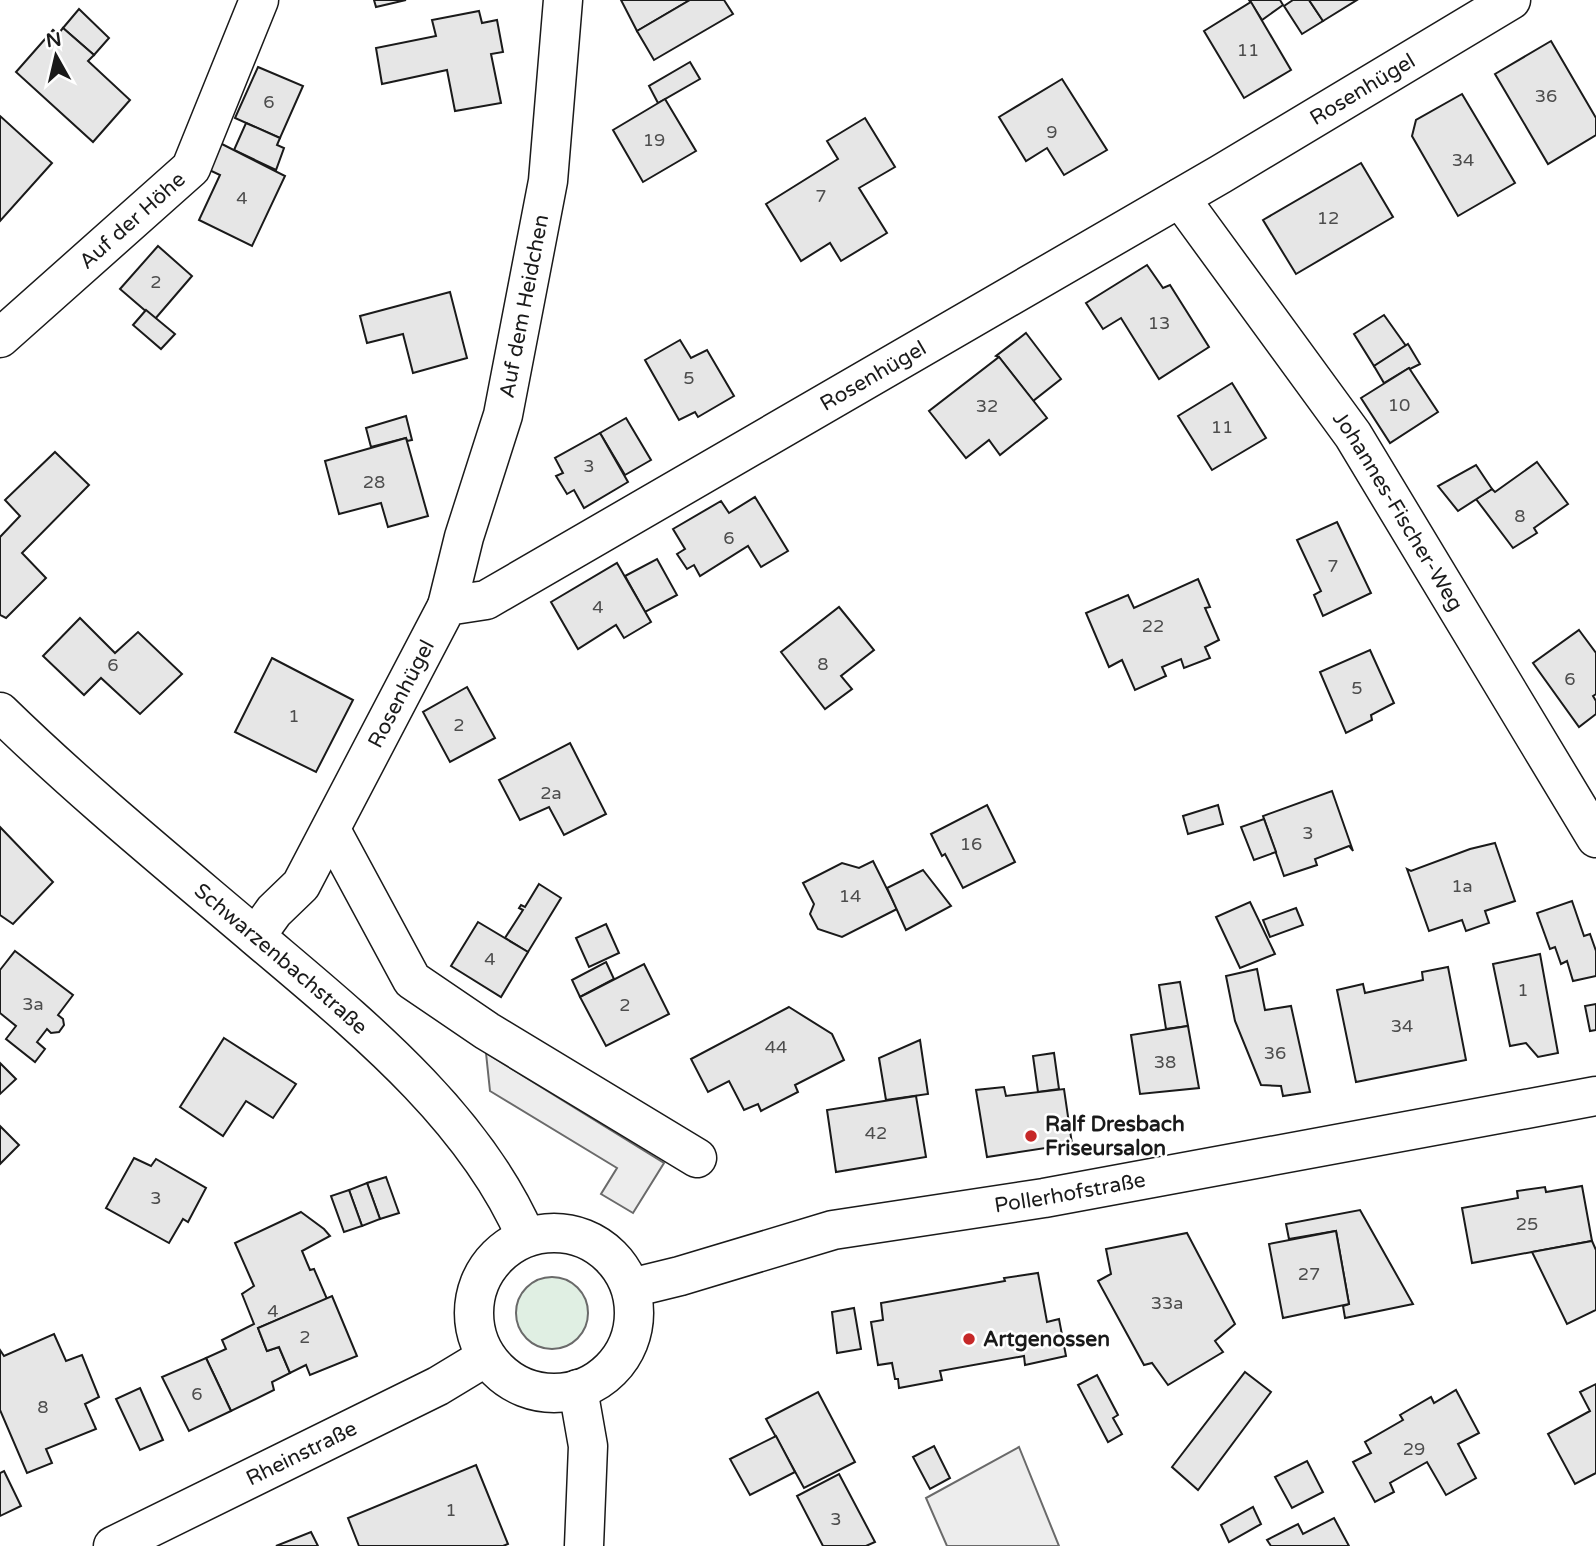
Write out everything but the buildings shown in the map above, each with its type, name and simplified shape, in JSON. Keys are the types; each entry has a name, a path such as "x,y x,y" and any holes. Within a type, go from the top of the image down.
{"street":[{"name":"Auf der Höhe","path":"0,338 191,168 259,0"},
{"name":"Auf dem Heidchen","path":"447,606 464,537 503,415 548,181 562,0"},
{"name":"Rosenhügel","path":"256,936 274,911 301,885 447,606 486,600 1180,198 1511,0"},
{"name":"Johannes-Fischer-Weg","path":"1180,198 1353,435 1596,838"},
{"name":"Schwarzenbachstraße","path":"0,712 95,800 359,1026 439,1107 487,1167 515,1212 526,1237"},
{"path":"331,830 412,980 487,1031 697,1158"},
{"name":"Pollerhofstraße","path":"631,1288 833,1230 1044,1198 1596,1096"},
{"path":"558,1232 590,1241 616,1260 631,1288 635,1320 626,1350 606,1374 593,1384 561,1393 544,1393 527,1388 511,1381 498,1370 486,1356 478,1340 474,1305 485,1270 510,1245 526,1237 558,1232"},
{"name":"Rheinstraße","path":"113,1546 438,1386 486,1356"},
{"path":"578,1389 588,1447 584,1546"}],"green space":[{"path":"559,1277 578,1287 586,1299 586,1327 578,1339 566,1347 545,1349 526,1339 518,1327 516,1306 526,1287 538,1279"}],"shaded area":[{"path":"486,1053 664,1163 633,1213 601,1194 617,1168 490,1091"},
{"path":"1019,1447 1059,1546 947,1546 926,1498"}],"place":[{"name":"Ralf Dresbach Friseursalon","path":"1031,1136"},
{"name":"Artgenossen","path":"969,1339"}]}
